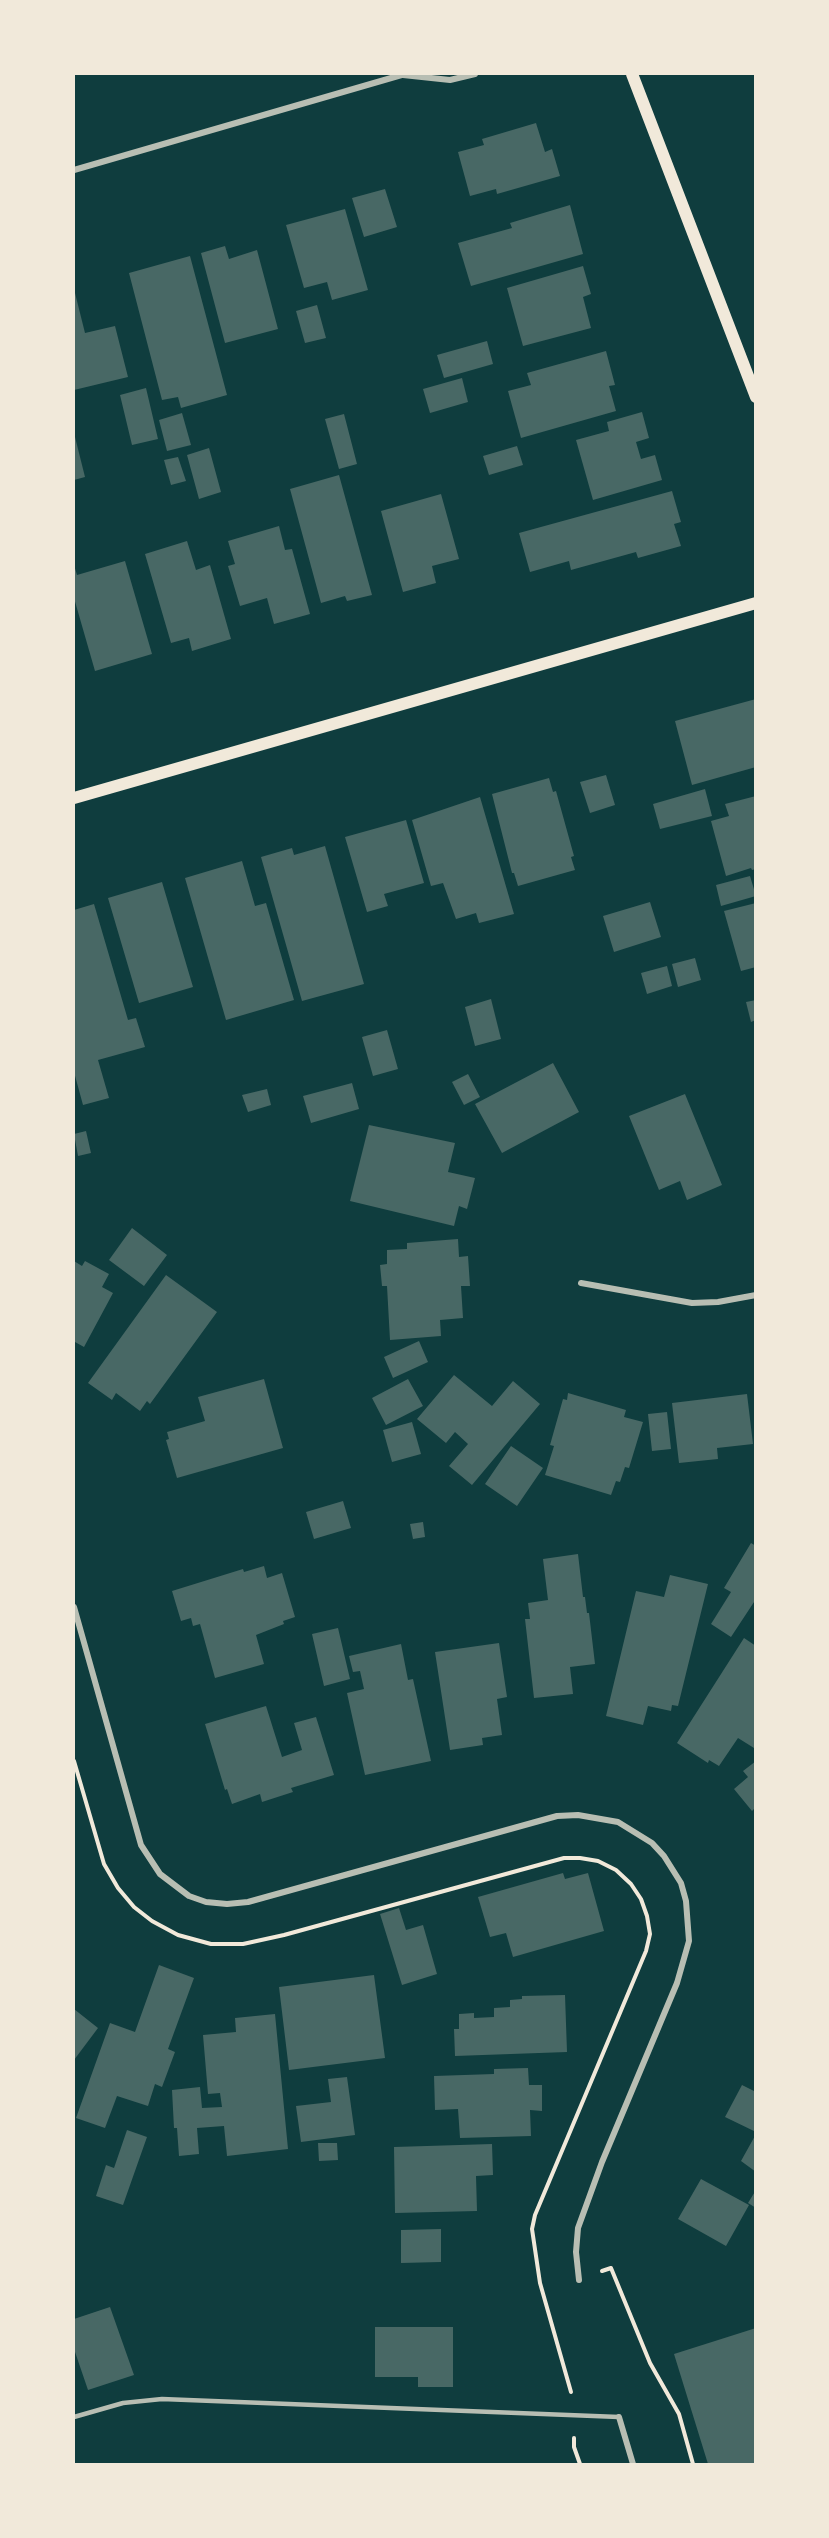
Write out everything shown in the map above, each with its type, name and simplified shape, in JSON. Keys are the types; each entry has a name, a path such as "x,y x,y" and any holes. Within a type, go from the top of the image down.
{"main road":[{"path":"632,74 756,397"},
{"path":"74,798 756,603"}],"street":[{"path":"74,170 404,74 450,80 475,74"},
{"path":"580,1283 692,1303 718,1302 756,1295"},
{"path":"74,1607 141,1845 160,1874 189,1896 206,1902 227,1904 248,1902 557,1816 578,1815 618,1822 644,1838 664,1856 681,1883 686,1901 689,1941 677,1983 602,2162 578,2228 576,2252 579,2280"},
{"path":"619,2417 633,2464"}],"lane":[{"path":"74,2417 123,2403 162,2399 619,2417"}],"path":[{"path":"74,1761 104,1864 117,1888 134,1907 152,1921 178,1935 211,1944 243,1944 284,1935 564,1858 598,1861 616,1870 631,1884 641,1899 647,1916 650,1934 646,1951 535,2215 532,2229 540,2283 573,2398 574,2447 580,2464"},
{"path":"579,2280 611,2268 650,2363 679,2414 693,2464"}],"building":[{"path":"536,123 545,152 552,149 560,176 497,194 496,189 470,196 458,152 484,145 482,139"},
{"path":"385,189 397,227 364,237 352,198"},
{"path":"570,205 583,254 471,286 458,243 512,228 510,223"},
{"path":"345,209 368,290 332,300 327,282 304,288 286,225"},
{"path":"225,246 229,259 257,250 278,329 225,343 201,253"},
{"path":"190,256 227,395 181,408 178,397 162,400 129,273"},
{"path":"583,266 591,294 583,297 591,328 523,346 507,288"},
{"path":"74,289 85,333 115,326 128,377 74,390"},
{"path":"317,305 326,338 305,343 296,311"},
{"path":"487,341 493,364 444,378 437,355"},
{"path":"606,351 615,385 609,386 616,411 521,438 508,391 531,385 527,373"},
{"path":"462,378 468,402 430,413 423,389"},
{"path":"146,388 158,439 132,445 120,395"},
{"path":"642,412 649,438 636,442 641,459 655,455 662,480 593,500 576,440 609,431 607,422"},
{"path":"182,413 191,445 167,451 159,420"},
{"path":"344,414 357,464 339,469 325,419"},
{"path":"74,433 85,477 74,480"},
{"path":"517,446 523,465 489,475 483,456"},
{"path":"209,448 221,492 199,499 187,455"},
{"path":"178,457 186,481 171,485 164,460"},
{"path":"339,475 372,595 347,601 345,596 321,603 290,489"},
{"path":"672,491 681,522 674,524 681,546 638,558 636,552 571,570 569,561 530,572 519,533"},
{"path":"441,494 459,559 432,566 436,583 403,592 381,511"},
{"path":"279,526 285,550 292,549 310,614 274,624 267,598 240,606 228,566 235,564 228,541"},
{"path":"187,541 196,570 210,565 231,639 192,651 189,638 171,643 145,554"},
{"path":"125,561 152,654 95,671 74,598 74,565 77,575"},
{"path":"756,699 756,767 692,785 675,721"},
{"path":"606,775 615,805 590,813 580,782"},
{"path":"549,778 553,792 556,791 574,856 571,857 575,870 518,886 514,873 512,873 492,794"},
{"path":"705,789 712,816 660,829 653,804"},
{"path":"756,796 756,869 751,868 726,876 711,821 729,816 725,804"},
{"path":"480,797 514,914 479,923 476,913 456,919 443,883 431,886 412,820"},
{"path":"406,820 424,883 384,894 388,906 367,912 345,837"},
{"path":"325,846 364,984 302,1001 261,857 292,848 294,855"},
{"path":"242,861 255,906 266,903 294,1000 226,1020 185,878"},
{"path":"750,876 756,896 721,906 716,885"},
{"path":"162,882 193,987 139,1003 108,898"},
{"path":"650,902 661,937 614,952 603,916"},
{"path":"756,903 756,967 741,971 724,911"},
{"path":"94,904 128,1020 136,1018 145,1047 98,1060 109,1098 83,1105 74,1072 74,910"},
{"path":"695,958 701,980 678,987 672,964"},
{"path":"667,966 672,986 647,994 641,973"},
{"path":"491,999 501,1039 475,1046 465,1007"},
{"path":"756,1000 756,1020 751,1022 746,1002"},
{"path":"387,1030 398,1069 373,1076 362,1037"},
{"path":"553,1063 579,1112 502,1153 475,1104"},
{"path":"468,1074 480,1097 464,1105 452,1082"},
{"path":"352,1083 359,1109 311,1123 303,1096"},
{"path":"267,1089 271,1105 248,1112 242,1095"},
{"path":"685,1094 722,1185 687,1200 680,1181 659,1190 629,1116"},
{"path":"369,1125 455,1143 448,1172 475,1178 467,1209 459,1206 454,1226 350,1201"},
{"path":"86,1131 91,1153 78,1156 74,1134"},
{"path":"132,1228 167,1255 144,1286 109,1260"},
{"path":"458,1239 459,1257 468,1256 470,1286 461,1286 463,1318 440,1320 441,1336 390,1340 387,1286 382,1286 380,1265 387,1264 387,1250 407,1249 407,1243"},
{"path":"74,1261 82,1266 85,1261 109,1274 102,1287 113,1293 84,1347 75,1342 74,1346"},
{"path":"166,1275 217,1312 150,1404 147,1401 140,1411 116,1393 112,1400 88,1383"},
{"path":"419,1341 428,1362 393,1378 384,1357"},
{"path":"454,1375 492,1406 513,1381 540,1404 472,1485 449,1466 468,1444 455,1432 446,1443 417,1419"},
{"path":"264,1379 283,1448 177,1478 166,1440 169,1439 167,1432 205,1421 198,1397"},
{"path":"408,1379 423,1406 386,1425 372,1398"},
{"path":"568,1393 626,1410 624,1417 643,1422 629,1468 625,1467 620,1482 616,1481 611,1495 545,1475 554,1446 550,1445 563,1399 567,1400"},
{"path":"747,1394 753,1444 717,1448 718,1459 679,1463 672,1403"},
{"path":"667,1412 671,1449 652,1451 648,1414"},
{"path":"412,1422 421,1454 392,1462 383,1430"},
{"path":"511,1446 543,1468 517,1506 485,1484"},
{"path":"343,1501 351,1528 314,1539 306,1512"},
{"path":"423,1522 425,1537 413,1539 410,1524"},
{"path":"751,1543 756,1546 756,1599 731,1637 711,1624 731,1592 724,1588"},
{"path":"578,1554 583,1597 585,1597 587,1613 589,1613 595,1664 570,1667 573,1694 534,1698 525,1619 530,1619 528,1603 548,1600 543,1559"},
{"path":"264,1566 267,1578 282,1573 295,1617 256,1635 264,1664 215,1678 200,1624 193,1626 191,1618 181,1621 172,1591 243,1569 244,1572"},
{"path":"670,1575 708,1584 678,1706 672,1705 671,1711 648,1706 643,1725 606,1716 636,1591 664,1597"},
{"path":"338,1628 350,1679 324,1686 312,1634"},
{"path":"744,1638 756,1646 756,1745 754,1748 738,1738 719,1766 709,1760 708,1763 677,1743"},
{"path":"499,1643 507,1697 497,1699 502,1735 482,1738 483,1745 450,1750 435,1652"},
{"path":"401,1644 408,1680 413,1679 431,1761 365,1775 347,1693 364,1689 360,1671 353,1672 349,1656"},
{"path":"266,1706 282,1757 302,1750 294,1723 316,1717 334,1775 291,1788 293,1792 262,1802 260,1794 232,1804 227,1789 225,1790 205,1724"},
{"path":"756,1761 756,1807 752,1811 734,1789 748,1777 743,1771"},
{"path":"563,1873 565,1879 588,1873 604,1931 513,1957 506,1933 490,1937 478,1897"},
{"path":"399,1908 406,1930 423,1925 437,1974 402,1985 380,1914"},
{"path":"159,1965 194,1978 168,2049 175,2052 162,2087 155,2084 148,2106 117,2096 105,2128 76,2118 110,2023 135,2032"},
{"path":"374,1975 385,2058 289,2070 279,1987"},
{"path":"565,1995 567,2052 455,2056 454,2029 459,2029 459,2014 474,2013 474,2018 494,2017 494,2008 510,2007 510,2000 522,1999 522,1996"},
{"path":"74,2009 98,2028 74,2060"},
{"path":"275,2014 288,2149 227,2156 224,2126 197,2128 199,2154 179,2156 177,2128 174,2128 172,2090 200,2087 202,2108 222,2107 220,2093 208,2094 203,2035 236,2032 235,2018"},
{"path":"528,2068 529,2085 542,2085 542,2111 530,2110 531,2136 460,2138 458,2109 435,2110 434,2076 494,2074 494,2069"},
{"path":"347,2077 355,2135 301,2142 296,2106 331,2102 328,2079"},
{"path":"742,2085 756,2092 756,2132 725,2117"},
{"path":"127,2130 147,2137 123,2205 96,2196 106,2165 114,2168"},
{"path":"756,2134 756,2172 741,2161"},
{"path":"318,2143 337,2143 338,2160 319,2161"},
{"path":"492,2144 493,2175 476,2176 477,2211 395,2213 394,2147"},
{"path":"701,2179 749,2205 726,2246 678,2219"},
{"path":"756,2190 756,2208 748,2203"},
{"path":"441,2229 441,2262 401,2263 401,2230"},
{"path":"110,2307 134,2375 88,2390 74,2349 74,2319"},
{"path":"375,2327 453,2327 453,2387 418,2387 418,2377 375,2377"},
{"path":"756,2328 756,2464 708,2464 674,2354"}]}
